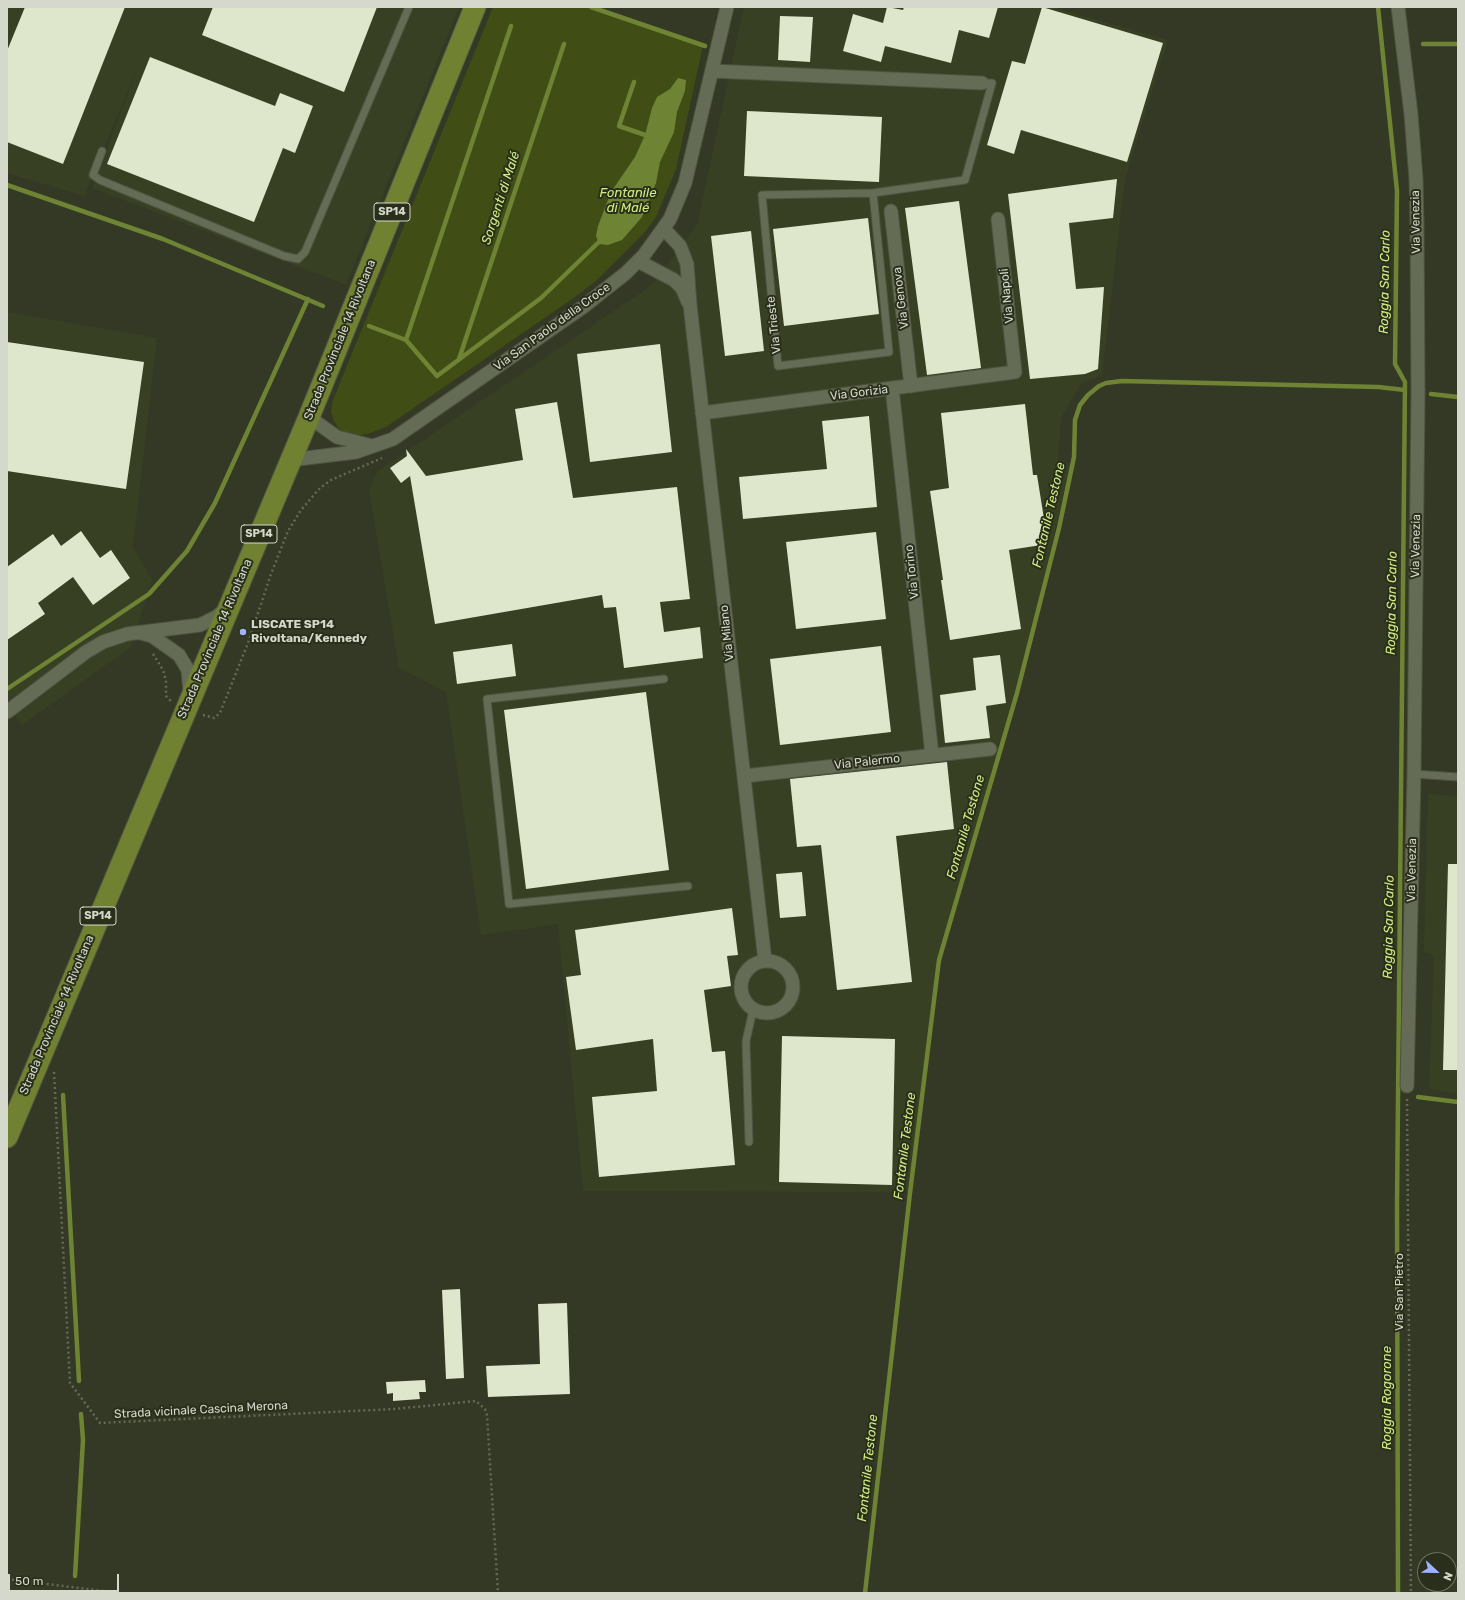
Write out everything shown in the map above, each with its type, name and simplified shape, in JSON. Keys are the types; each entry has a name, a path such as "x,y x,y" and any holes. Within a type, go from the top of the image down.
{"main road":[{"name":"Strada Provinciale 14 Rivoltana","path":"7,1137 188,702 309,417 475,7"}],"street":[{"name":"Via San Paolo della Croce","path":"290,460 356,452 393,439 583,308 638,260 664,229 672,215 685,183 727,7"},
{"name":"Via Venezia","path":"1398,7 1411,114 1416,180 1418,393 1414,774 1407,1086"},
{"name":"Via Trieste","path":"712,71 982,83"},
{"name":"Via Genova","path":"891,211 911,386"},
{"name":"Via Napoli","path":"998,219 1015,372"},
{"name":"Via Milano","path":"664,229 677,241 686,258 690,305 764,961"},
{"name":"Via Milano","path":"638,260 674,280 682,288 690,305"},
{"name":"Via Gorizia","path":"702,413 1015,372"},
{"name":"Via Torino","path":"892,388 932,755"},
{"path":"309,417 342,439 376,446"},
{"path":"7,712 86,652 116,636 137,632 200,625 216,617 228,607"},
{"path":"137,632 152,636 179,655 188,670 188,702"},
{"name":"Via Palermo","path":"744,776 990,749"},
{"path":"764,961 778,963 788,971 793,983 792,996 785,1007 774,1013 761,1013 753,1010 746,1004 742,996 741,983 749,968 764,961"}],"lane":[{"path":"102,151 93,175 100,180 284,256 298,259 305,252 409,7"},
{"name":"Via Trieste","path":"873,193 889,352 778,366 762,195 873,193 965,180 992,83 982,83"},
{"path":"664,679 487,699 508,904 688,886"},
{"path":"1414,774 1458,777"},
{"path":"749,1142 746,1041 753,1010"}],"path":[{"path":"137,632 149,642 153,654 163,670 166,681 167,698 188,702 212,719 217,717 248,643 270,574 295,520 327,483 338,476 380,460 393,439"},
{"name":"Strada vicinale Cascina Merona","path":"54,1066 70,1383 100,1423 394,1410 476,1402 485,1409 486,1415 498,1593"},
{"name":"Via San Pietro","path":"1407,1086 1411,1593"},
{"path":"7,1580 119,1593"}],"shaded area":[{"path":"7,7 459,7 346,285 92,188 142,57 84,196 7,173"},
{"path":"493,7 591,7 703,45 676,169 656,217 645,232 597,280 575,297 386,427 368,434 351,436 339,429 334,421 331,412 333,400"},
{"path":"744,7 1052,7 1168,40 1125,179 1102,376 1081,383 1061,418 1058,462 1071,463 1026,652 937,959 908,1192 583,1191 558,924 481,935 446,692 399,668 369,490 378,471 652,285 697,225"},
{"path":"7,312 157,338 133,547 152,580 131,647 22,725 7,703"},
{"path":"1428,794 1458,796 1458,1094 1429,1089 1434,956 1424,952"}],"water":[{"name":"Fontanile di Malé","path":"678,78 686,80 685,91 677,112 674,132 660,162 656,183 642,217 622,240 608,245 599,244 596,236 598,226 611,192 635,157 645,135 652,108 657,97 670,89"}],"building":[{"path":"25,7 125,7 63,164 7,142 7,51"},
{"path":"213,7 377,7 344,92 202,35"},
{"path":"887,7 903,10 904,7 998,7 989,38 959,30 951,63 885,46 881,62 843,51 853,14 883,23"},
{"path":"1042,7 1163,43 1127,162 1021,130 1014,154 987,145 1012,61 1025,64"},
{"path":"780,16 813,17 810,62 778,60"},
{"path":"150,57 275,106 280,93 313,106 295,153 283,148 254,222 107,164"},
{"path":"747,111 882,117 879,182 744,176"},
{"path":"1117,179 1113,218 1069,223 1076,289 1104,287 1098,369 1085,374 1030,379 1008,194"},
{"path":"959,201 981,368 927,375 905,208"},
{"path":"868,218 879,314 784,326 773,229"},
{"path":"751,231 764,351 725,356 711,236"},
{"path":"7,342 144,362 126,489 7,471"},
{"path":"660,344 672,452 590,462 577,354"},
{"path":"557,402 573,498 677,487 690,599 660,602 664,632 700,627 703,658 624,668 616,607 604,608 602,595 435,624 410,476 401,483 390,468 407,456 406,449 426,476 523,460 515,409"},
{"path":"1025,404 1033,475 1037,475 1048,544 1009,550 1021,629 950,640 930,491 949,488 941,413"},
{"path":"869,416 877,507 743,519 739,477 827,469 822,421"},
{"path":"81,531 100,558 111,550 130,578 93,605 73,577 38,603 45,614 7,640 7,567 53,534 61,546"},
{"path":"876,532 886,619 796,629 786,542"},
{"path":"512,644 516,676 457,684 453,652"},
{"path":"881,646 891,732 780,745 770,659"},
{"path":"1000,655 1006,703 986,706 990,738 945,743 940,695 976,690 973,658"},
{"path":"646,692 669,870 526,889 504,710"},
{"path":"947,762 954,829 896,836 912,982 837,990 821,845 797,847 790,779"},
{"path":"1448,864 1458,864 1458,1070 1443,1070"},
{"path":"802,872 806,916 780,918 776,874"},
{"path":"732,908 738,955 727,956 731,986 704,990 712,1052 725,1051 735,1165 599,1177 592,1097 657,1091 653,1039 576,1050 566,977 581,975 575,930"},
{"path":"782,1036 895,1039 892,1185 779,1182"},
{"path":"460,1289 464,1378 446,1379 442,1290"},
{"path":"567,1303 570,1394 488,1397 486,1366 540,1364 538,1304"},
{"path":"425,1380 426,1392 419,1392 420,1399 393,1401 393,1393 387,1394 386,1382"}],"waterway":[{"path":"591,7 705,46"},
{"name":"Roggia San Carlo","path":"1378,7 1397,191 1395,364 1405,382 1397,1203 1398,1593"},
{"name":"Sorgenti di Malé","path":"406,340 511,26"},
{"name":"Sorgenti di Malé","path":"459,359 564,44"},
{"path":"1423,44 1458,44"},
{"path":"634,82 619,126 651,137"},
{"path":"7,185 163,239 323,306"},
{"name":"Fontanile di Malé","path":"369,326 406,340 437,376 541,298 602,239"},
{"path":"7,689 149,594 187,551 215,503 308,299"},
{"name":"Fontanile Testone","path":"865,1593 910,1193 939,960 1017,693 1059,528 1074,457 1075,420 1080,405 1088,395 1099,386 1106,383 1122,381 1378,387 1405,390"},
{"name":"Fontanile Testone","path":"1431,394 1458,397"},
{"path":"63,1095 79,1381"},
{"path":"1418,1097 1458,1102"},
{"path":"75,1576 83,1440 81,1414"}],"place":[{"name":"LISCATE SP14 Rivoltana/Kennedy","path":"243,632"}],"water label":[{"name":"Roggia Rogorone","path":"1387,1398"}]}
